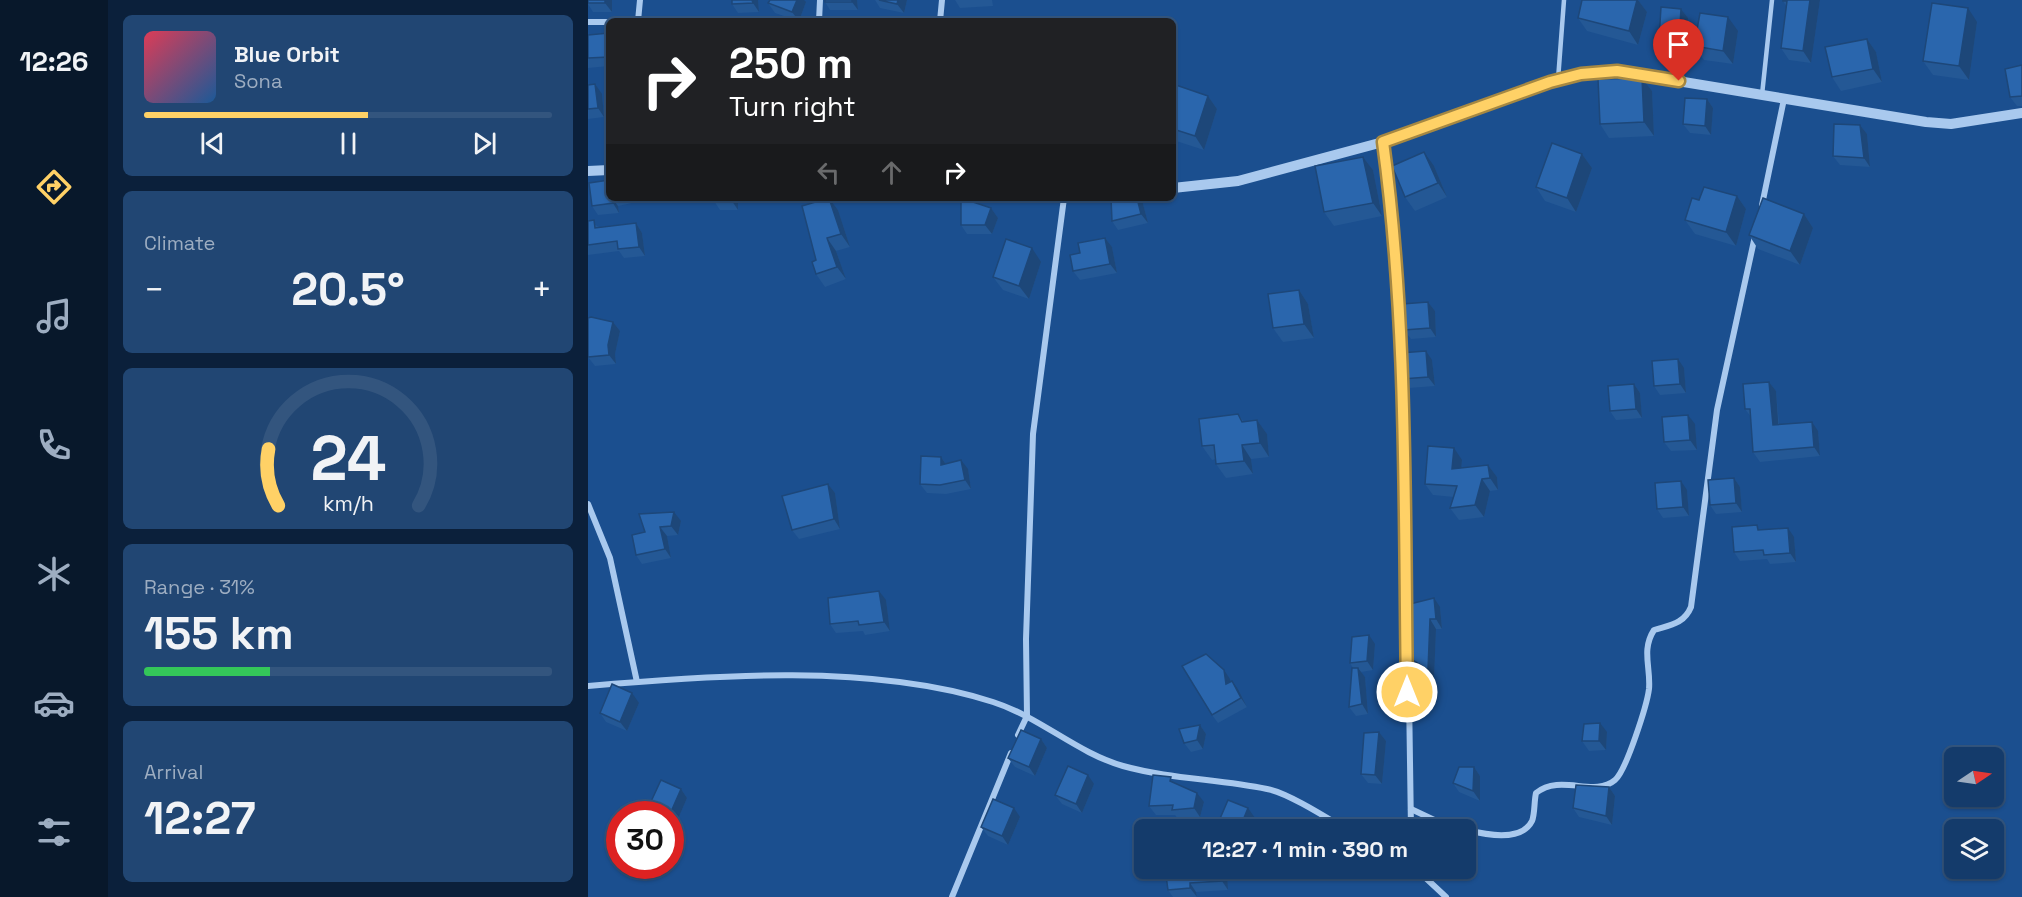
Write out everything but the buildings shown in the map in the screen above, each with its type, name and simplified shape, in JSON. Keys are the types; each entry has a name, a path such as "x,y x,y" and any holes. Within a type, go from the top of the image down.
{"street":[{"path":"638,18 639,0"},
{"path":"819,18 820,0"},
{"path":"940,18 942,0"},
{"path":"588,22 606,22"},
{"path":"1176,188 1238,181 1383,142 1581,74 1617,71 1951,124 2022,113"},
{"path":"1759,217 1784,99"},
{"path":"1383,142 1390,195 1404,420 1411,819"},
{"path":"588,171 606,170"},
{"path":"952,897 1026,716 1026,639 1033,434 1064,201"},
{"path":"1476,833 1499,838 1525,828 1532,821 1536,793 1545,785 1598,787 1610,785 1618,778 1637,734 1649,689 1647,645 1650,636 1654,630 1676,624 1687,617 1691,608 1717,410 1757,228"},
{"path":"588,504 610,558 637,682"},
{"path":"588,686 637,682 836,676 958,692 1026,716 1090,753 1121,766 1155,774 1269,789 1326,819"},
{"path":"1411,808 1433,819"},
{"path":"1427,879 1446,897"}],"lane":[{"path":"1558,80 1564,0"},
{"path":"1762,95 1772,0"}],"route":[{"path":"1407,692 1408,601 1404,420 1390,195 1383,142 1550,82 1581,74 1617,71 1679,81"}]}
